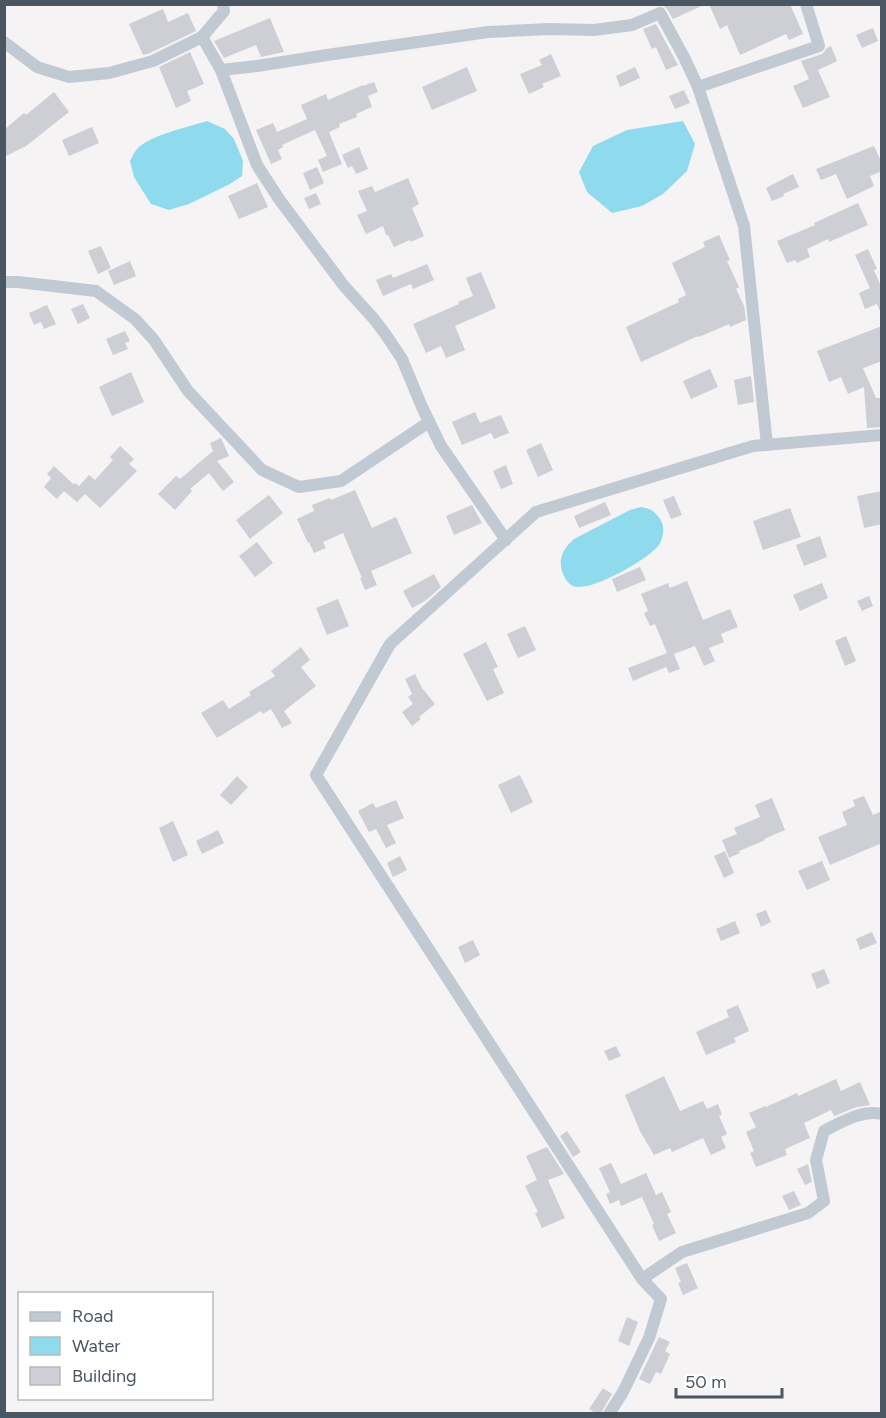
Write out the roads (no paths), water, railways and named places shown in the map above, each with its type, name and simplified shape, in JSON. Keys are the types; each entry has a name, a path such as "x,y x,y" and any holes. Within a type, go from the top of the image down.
{"street":[{"path":"4,42 37,67 69,77 110,73 153,62 202,37 224,11 223,4"},
{"path":"698,87 819,46 806,4"},
{"path":"220,70 488,32 548,29 594,30 632,25 660,13 698,87 744,225 767,445"},
{"path":"202,37 220,70 257,165 279,200 344,286 374,319 402,359 441,446 506,540"},
{"path":"4,282 96,291 135,319 154,340 188,391 262,470 299,487 341,481 429,422"},
{"path":"609,1413 623,1392 649,1338 661,1299 642,1279 316,775 390,644 536,512 753,446 882,435"},
{"path":"642,1279 682,1252 808,1213 824,1201 816,1160 824,1131 843,1121 873,1112 882,1114"}],"water":[{"path":"207,121 225,129 234,139 243,161 242,176 189,204 169,210 151,204 134,177 130,161 137,149 160,136"},
{"path":"683,121 695,144 687,171 663,194 642,206 612,213 587,192 579,172 593,146 627,130"},
{"path":"641,507 654,512 662,522 663,532 659,545 632,566 605,580 581,587 569,583 563,573 561,561 570,542 630,510"}]}
